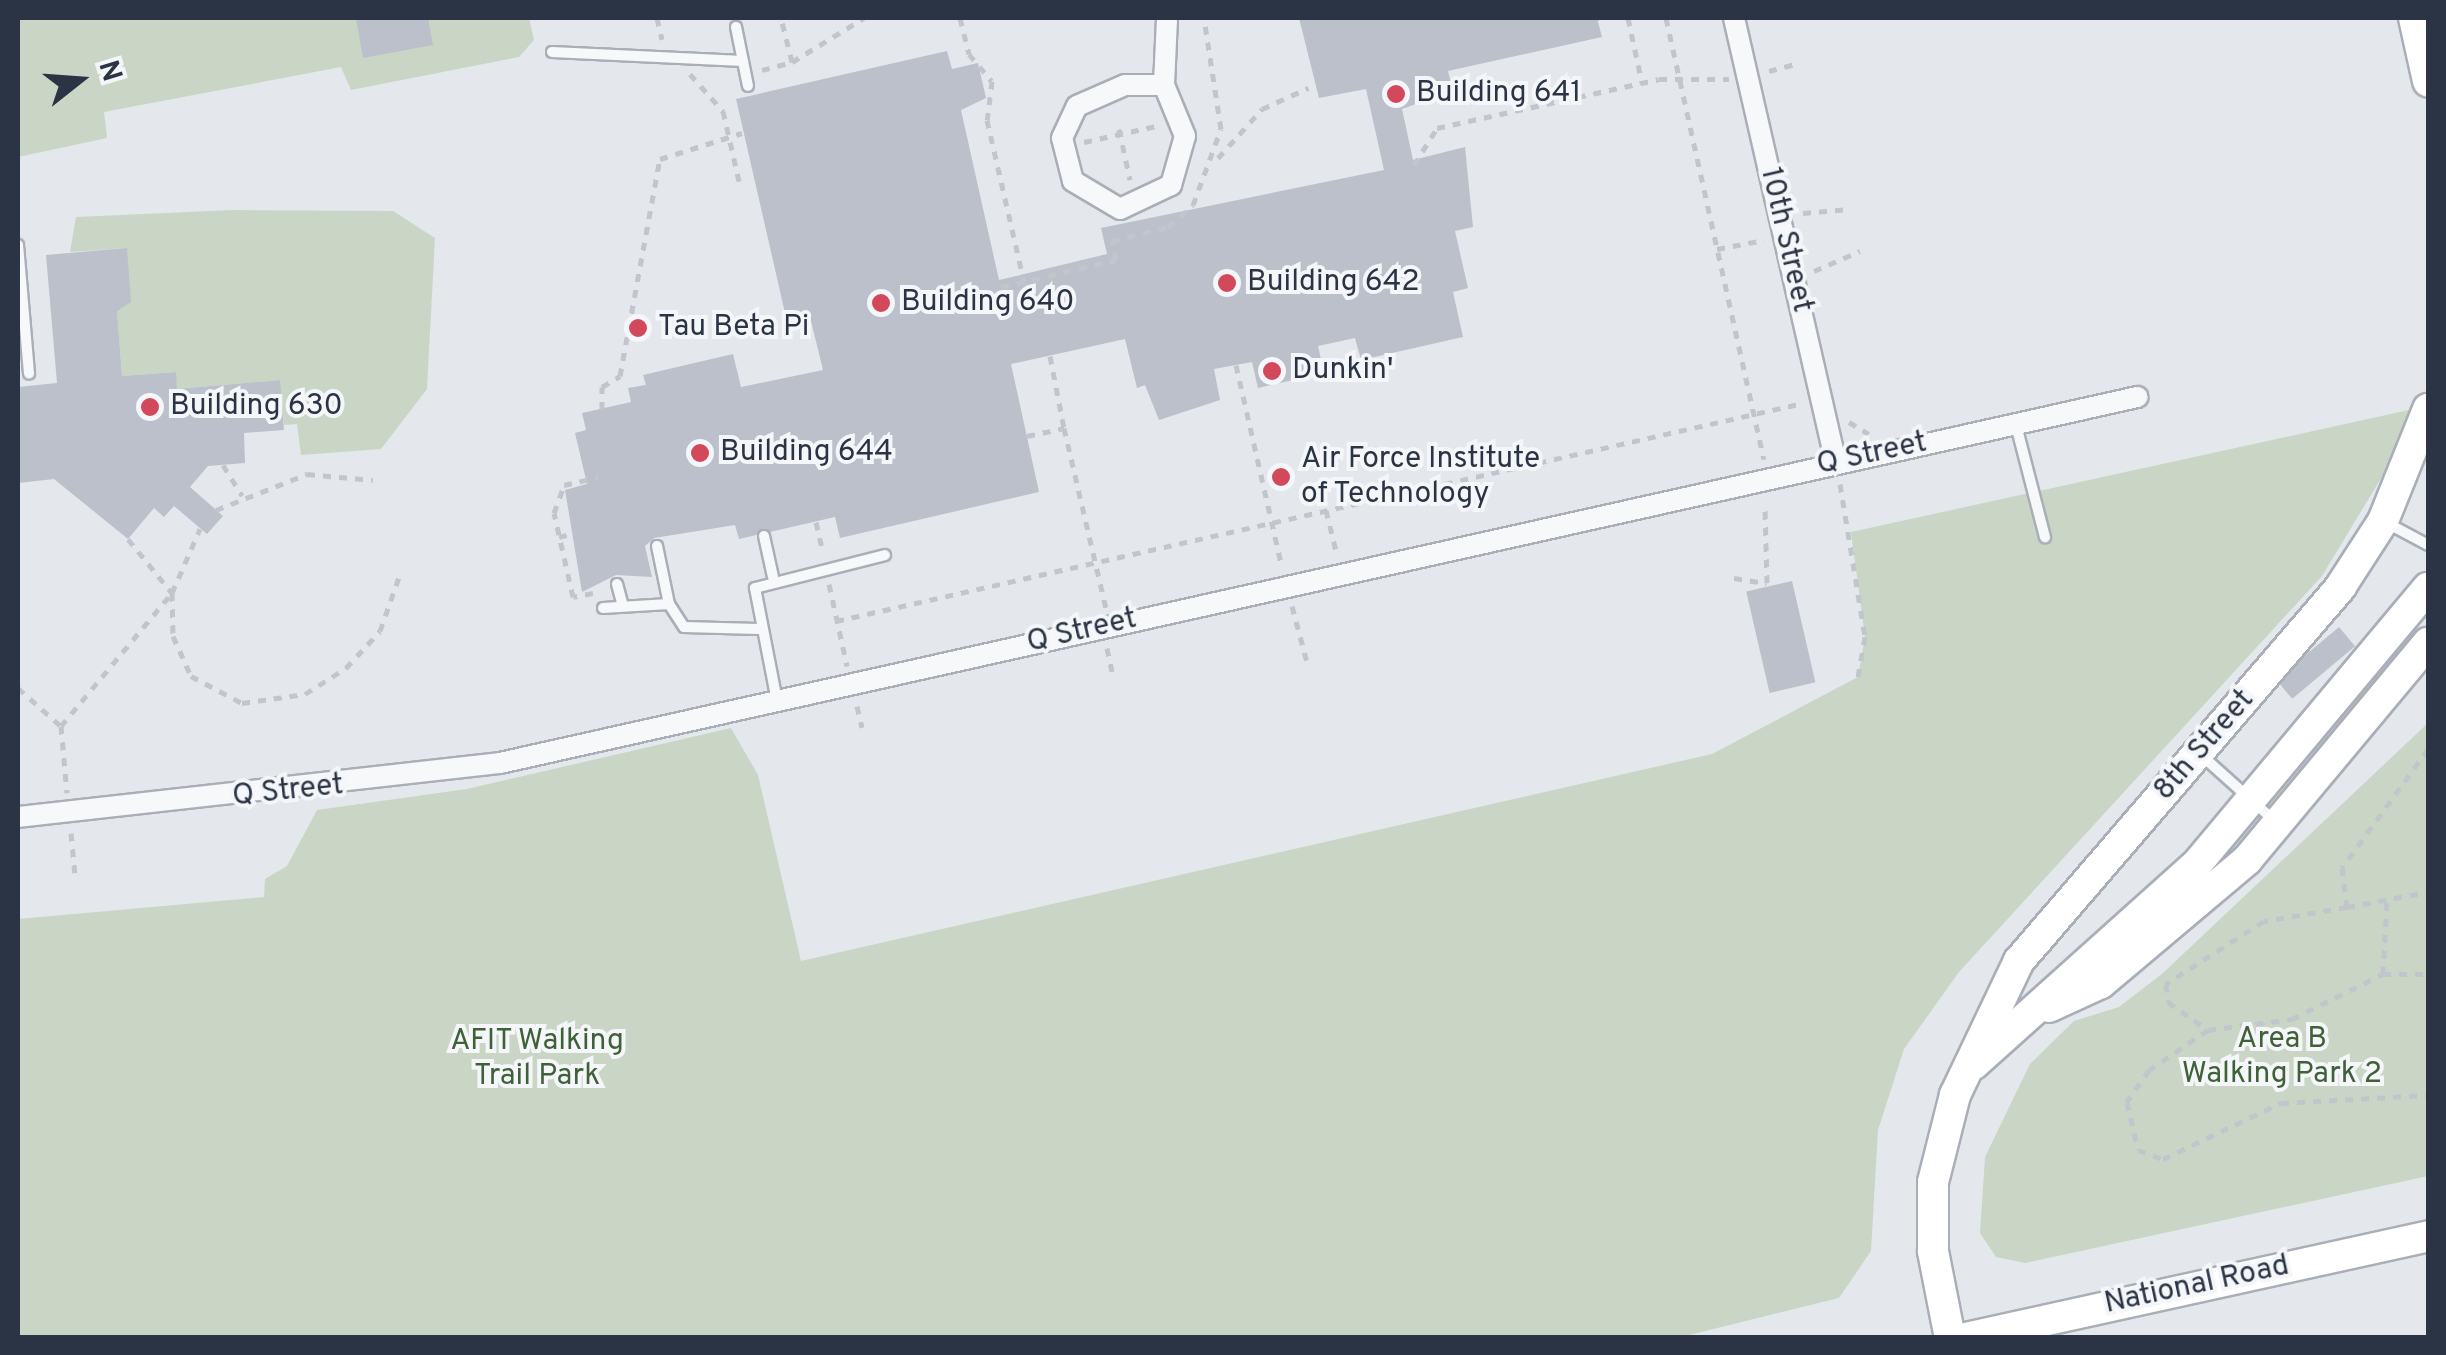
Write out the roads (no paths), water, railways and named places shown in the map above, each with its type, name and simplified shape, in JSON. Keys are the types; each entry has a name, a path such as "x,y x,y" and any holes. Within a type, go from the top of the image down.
{"street":[{"path":"1164,84 1105,88 1077,106 1062,138 1083,192 1108,208 1178,172 1184,123 1164,84 1168,18"},
{"name":"10th Street","path":"1734,18 1836,463"},
{"path":"2414,18 2428,81"},
{"name":"Q Street","path":"18,817 440,773 2138,397"},
{"name":"8th Street","path":"1950,1338 1930,1211 1964,1073 2018,961 2341,586 2383,521 2428,409"},
{"path":"2260,808 2428,576"},
{"path":"2260,808 2428,588"},
{"path":"2028,1016 2101,983 2428,615"},
{"path":"1964,1073 2028,1016 2077,947 2260,808 2428,643"},
{"name":"National Road","path":"1966,1338 2428,1236"}],"lane":[{"path":"736,27 747,80"},
{"path":"552,52 687,63 742,61"},
{"path":"18,245 30,374"},
{"path":"2016,424 2044,537"},
{"path":"2383,521 2428,545"},
{"path":"764,536 773,577"},
{"path":"656,546 669,604 692,630 758,629"},
{"path":"777,701 752,596 773,577 885,555"},
{"path":"616,584 622,603"},
{"path":"603,608 622,603 669,604"},
{"path":"2199,753 2260,808"}],"place":[{"name":"Building 641","path":"1396,94"},
{"name":"Building 642","path":"1227,283"},
{"name":"Building 640","path":"881,303"},
{"name":"Tau Beta Pi","path":"638,328"},
{"name":"Dunkin'","path":"1272,371"},
{"name":"Building 630","path":"150,407"},
{"name":"Building 644","path":"700,453"},
{"name":"Air Force Institute of Technology","path":"1281,477"}],"park label":[{"name":"Area B Walking Park 2","path":"2282,1057"},
{"name":"AFIT Walking Trail Park","path":"537,1059"}]}
